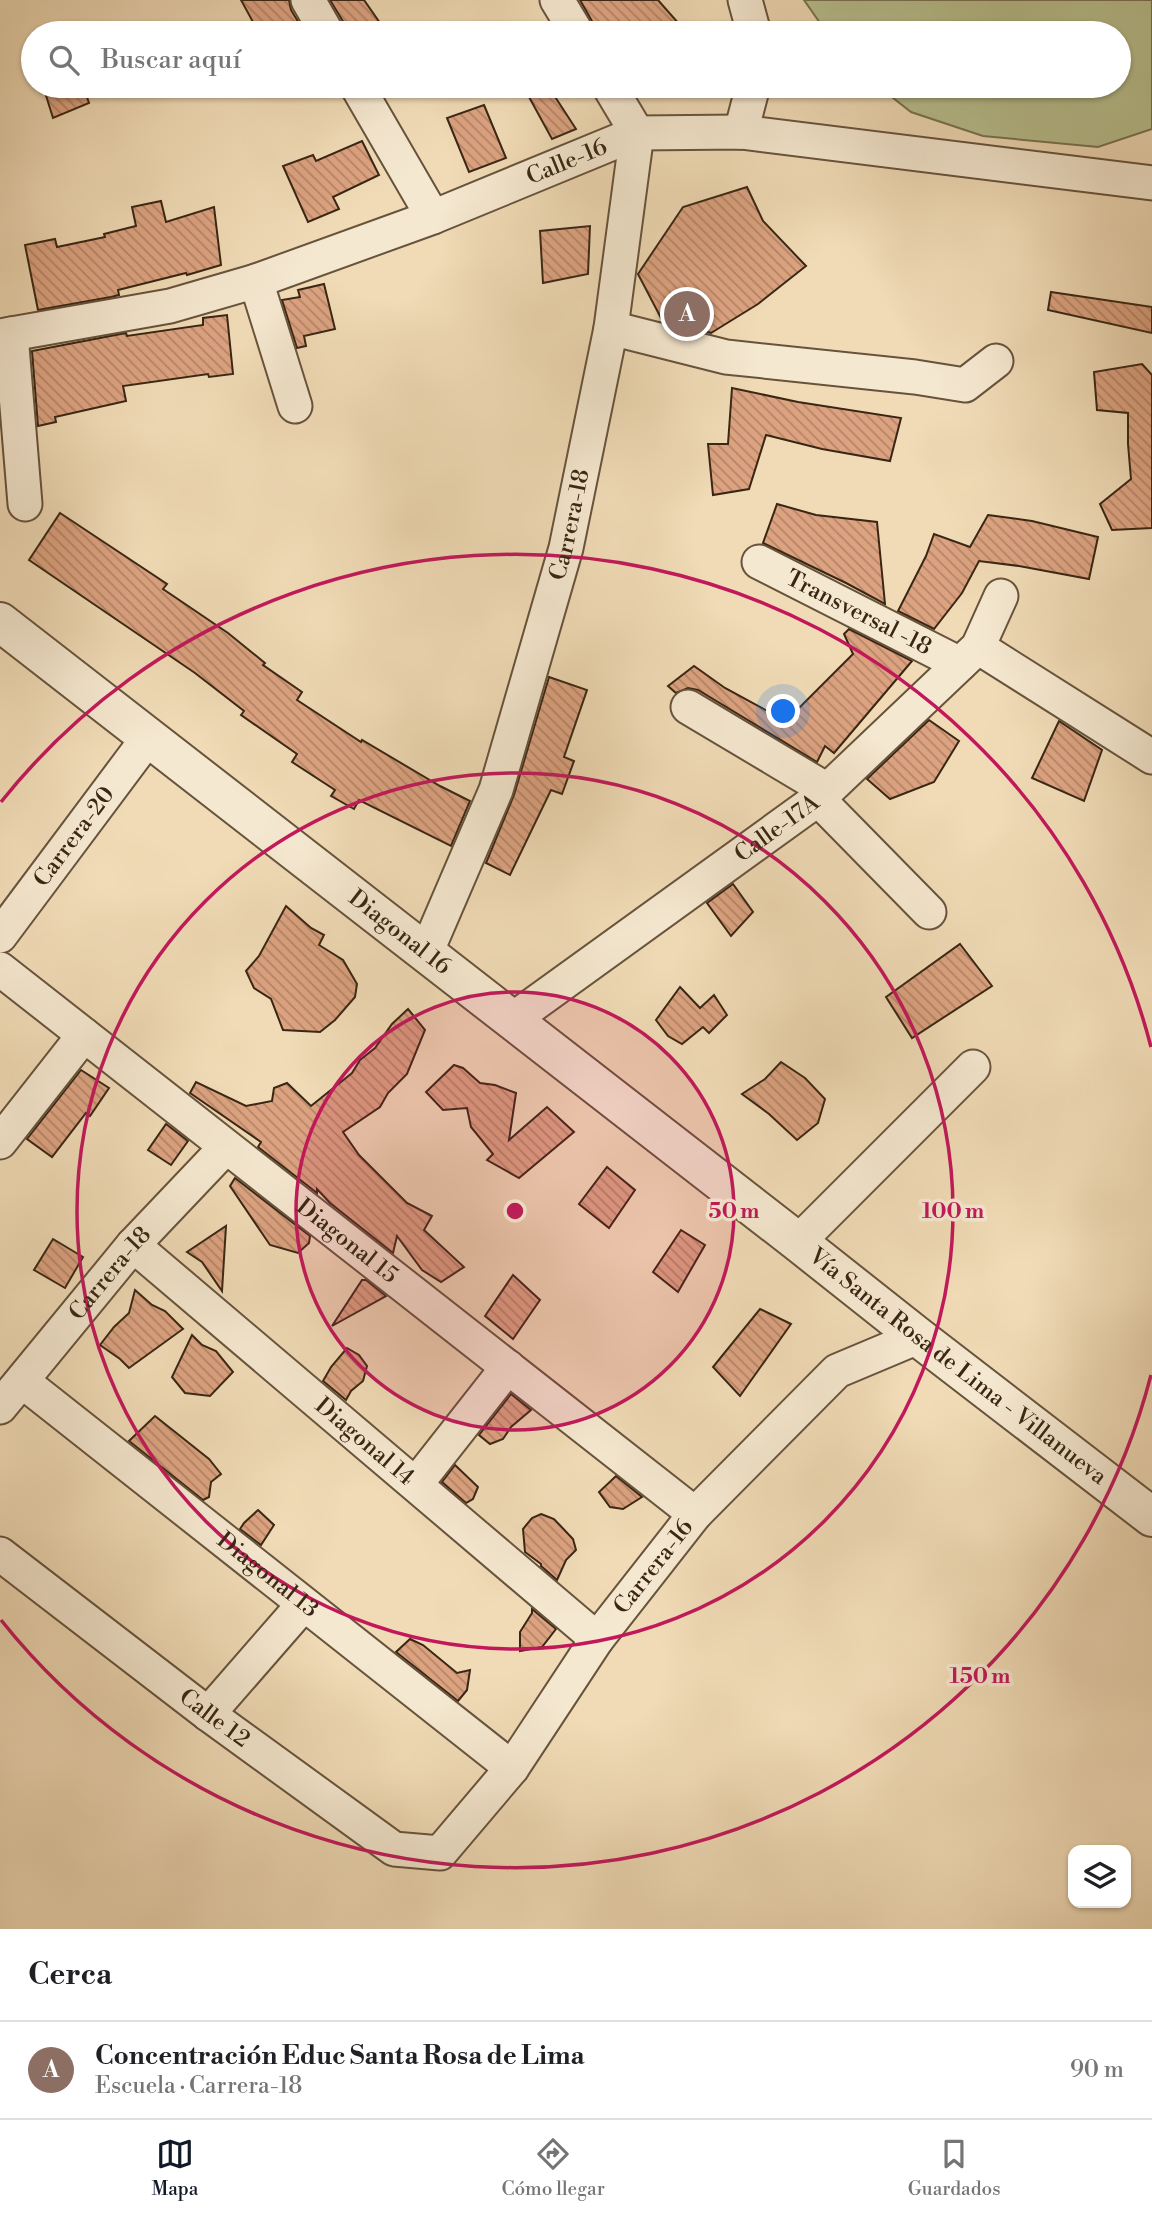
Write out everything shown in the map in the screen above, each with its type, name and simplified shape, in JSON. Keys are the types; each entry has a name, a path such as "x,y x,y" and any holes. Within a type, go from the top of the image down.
{"street":[{"path":"308,0 320,21"},
{"path":"557,0 570,21"},
{"path":"745,0 751,21"},
{"path":"364,98 433,217"},
{"path":"616,98 637,133"},
{"path":"741,132 750,98"},
{"name":"Calle-16","path":"6,335 170,306 256,281 433,217 637,133 741,132 1152,183"},
{"name":"Carrera-18","path":"426,953 496,790 566,548 611,328 637,133"},
{"path":"256,281 295,406"},
{"path":"611,328 726,358 915,377 965,385 996,361"},
{"path":"6,335 25,504"},
{"name":"Transversal -18","path":"758,562 969,655 1152,757"},
{"name":"Calle-17A","path":"512,1020 822,794 969,655 1002,596"},
{"name":"Diagonal 16","path":"0,622 798,1242"},
{"path":"688,707 822,794 929,912"},
{"name":"Carrera-20","path":"0,936 148,738"},
{"name":"Diagonal 15","path":"0,969 695,1514"},
{"path":"0,1142 84,1035"},
{"path":"798,1242 973,1067"},
{"name":"Carrera-18","path":"0,1407 133,1245 226,1147"},
{"name":"Vía Santa Rosa de Lima - Villanueva","path":"798,1242 1152,1517"},
{"name":"Diagonal 14","path":"133,1245 597,1639"},
{"name":"Carrera-16","path":"440,1853 512,1768 597,1639 695,1514 837,1371 918,1337"},
{"path":"416,1484 508,1367"},
{"name":"Diagonal 13","path":"22,1381 512,1768"},
{"name":"Calle 12","path":"0,1554 208,1714 394,1849 440,1853"},
{"path":"208,1714 303,1605"}],"green space":[{"path":"804,0 1152,0 1152,129 1098,147 983,136 911,112 893,98 1131,98 1131,21 819,21"}],"building":[{"path":"241,0 289,0 298,21 252,21"},
{"path":"330,0 364,0 379,21 343,21"},
{"path":"580,0 658,0 676,21 592,21"},
{"path":"47,98 87,98 89,103 53,118"},
{"path":"530,98 556,98 576,129 552,139"},
{"path":"484,105 506,158 469,172 447,118"},
{"path":"362,141 379,175 333,197 339,209 308,222 283,166 313,155 316,161"},
{"path":"747,187 763,221 806,266 758,304 711,333 662,320 638,274 683,207"},
{"path":"161,201 166,222 214,207 221,265 118,290 119,295 111,297 38,310 25,245 55,239 57,247 105,237 104,234 136,226 132,207"},
{"path":"590,226 588,274 543,283 540,231"},
{"path":"324,284 335,329 304,336 306,346 297,348 282,300 300,297 298,290"},
{"path":"1051,292 1152,307 1152,333 1048,310"},
{"path":"227,315 233,374 209,377 208,374 123,386 126,401 55,417 56,422 38,426 32,351 126,333 127,336 203,325 203,318"},
{"path":"1142,364 1152,375 1152,528 1112,530 1100,504 1131,479 1128,413 1097,410 1094,372"},
{"path":"732,388 798,402 901,418 890,461 822,449 766,435 749,489 713,495 708,444 728,444"},
{"path":"777,504 816,515 877,522 885,604 763,543"},
{"path":"60,513 167,584 163,589 228,633 265,663 263,665 302,692 297,700 361,742 362,740 470,801 451,846 359,800 354,809 331,796 335,790 292,762 297,754 241,715 244,711 195,673 29,560"},
{"path":"988,515 1032,521 1098,537 1089,579 979,561 962,593 934,629 898,611 934,534 970,547"},
{"path":"849,629 912,661 834,753 825,746 817,762 698,690 688,688 676,693 668,686 694,666 725,688 786,721 853,654 844,634"},
{"path":"549,677 587,690 564,757 574,761 562,794 551,790 510,875 486,863 514,795"},
{"path":"929,720 959,741 934,782 890,799 867,779"},
{"path":"1059,721 1102,750 1084,801 1032,778"},
{"path":"733,884 753,912 731,936 707,903"},
{"path":"286,906 311,928 324,935 319,945 343,960 357,984 355,997 335,1020 320,1032 283,1030 271,999 254,988 246,971 259,956"},
{"path":"960,944 992,986 912,1038 886,997"},
{"path":"680,987 700,1008 714,995 727,1015 709,1033 703,1027 682,1044 668,1036 656,1020"},
{"path":"408,1009 425,1030 407,1074 388,1093 380,1107 343,1132 359,1155 407,1203 432,1216 424,1230 464,1267 441,1282 422,1270 397,1236 393,1253 330,1203 317,1189 317,1193 258,1147 261,1142 190,1093 196,1082 246,1106 272,1101 274,1088 287,1083 311,1106 352,1073 360,1060 375,1048 392,1024"},
{"path":"781,1062 805,1078 825,1099 818,1123 797,1140 742,1094 765,1079"},
{"path":"454,1065 463,1068 480,1083 516,1093 509,1140 547,1107 574,1132 519,1178 487,1160 493,1154 471,1127 467,1108 443,1110 426,1092"},
{"path":"81,1070 109,1088 90,1116 86,1113 52,1157 27,1139"},
{"path":"166,1124 188,1141 171,1165 148,1150"},
{"path":"607,1167 635,1190 609,1228 579,1204"},
{"path":"235,1178 310,1236 309,1243 298,1253 270,1245 230,1186"},
{"path":"226,1226 222,1291 202,1262 187,1252"},
{"path":"681,1230 705,1245 678,1292 653,1272"},
{"path":"53,1239 83,1257 65,1288 34,1270"},
{"path":"513,1275 540,1300 513,1339 485,1316"},
{"path":"362,1280 366,1280 386,1296 332,1326"},
{"path":"135,1290 152,1305 165,1311 183,1329 129,1368 100,1345 129,1313"},
{"path":"760,1309 791,1324 740,1396 713,1367"},
{"path":"192,1335 202,1345 216,1351 233,1372 210,1396 185,1393 172,1377"},
{"path":"347,1348 359,1355 367,1366 363,1381 351,1391 346,1400 323,1381"},
{"path":"511,1394 531,1410 511,1427 503,1439 490,1444 479,1435"},
{"path":"155,1416 209,1459 221,1474 211,1482 209,1497 203,1500 129,1441"},
{"path":"455,1465 478,1487 473,1499 466,1503 442,1482"},
{"path":"616,1476 642,1497 623,1509 610,1507 599,1492"},
{"path":"258,1510 274,1525 261,1545 240,1529"},
{"path":"541,1514 554,1519 573,1539 576,1550 566,1560 557,1580 525,1552 523,1529 532,1518"},
{"path":"532,1609 556,1629 542,1647 520,1651 520,1632"},
{"path":"410,1639 423,1645 457,1673 470,1670 467,1690 458,1701 396,1652"}],"place":[{"name":"Concentración Educ Santa Rosa de Lima","path":"687,314"}]}
